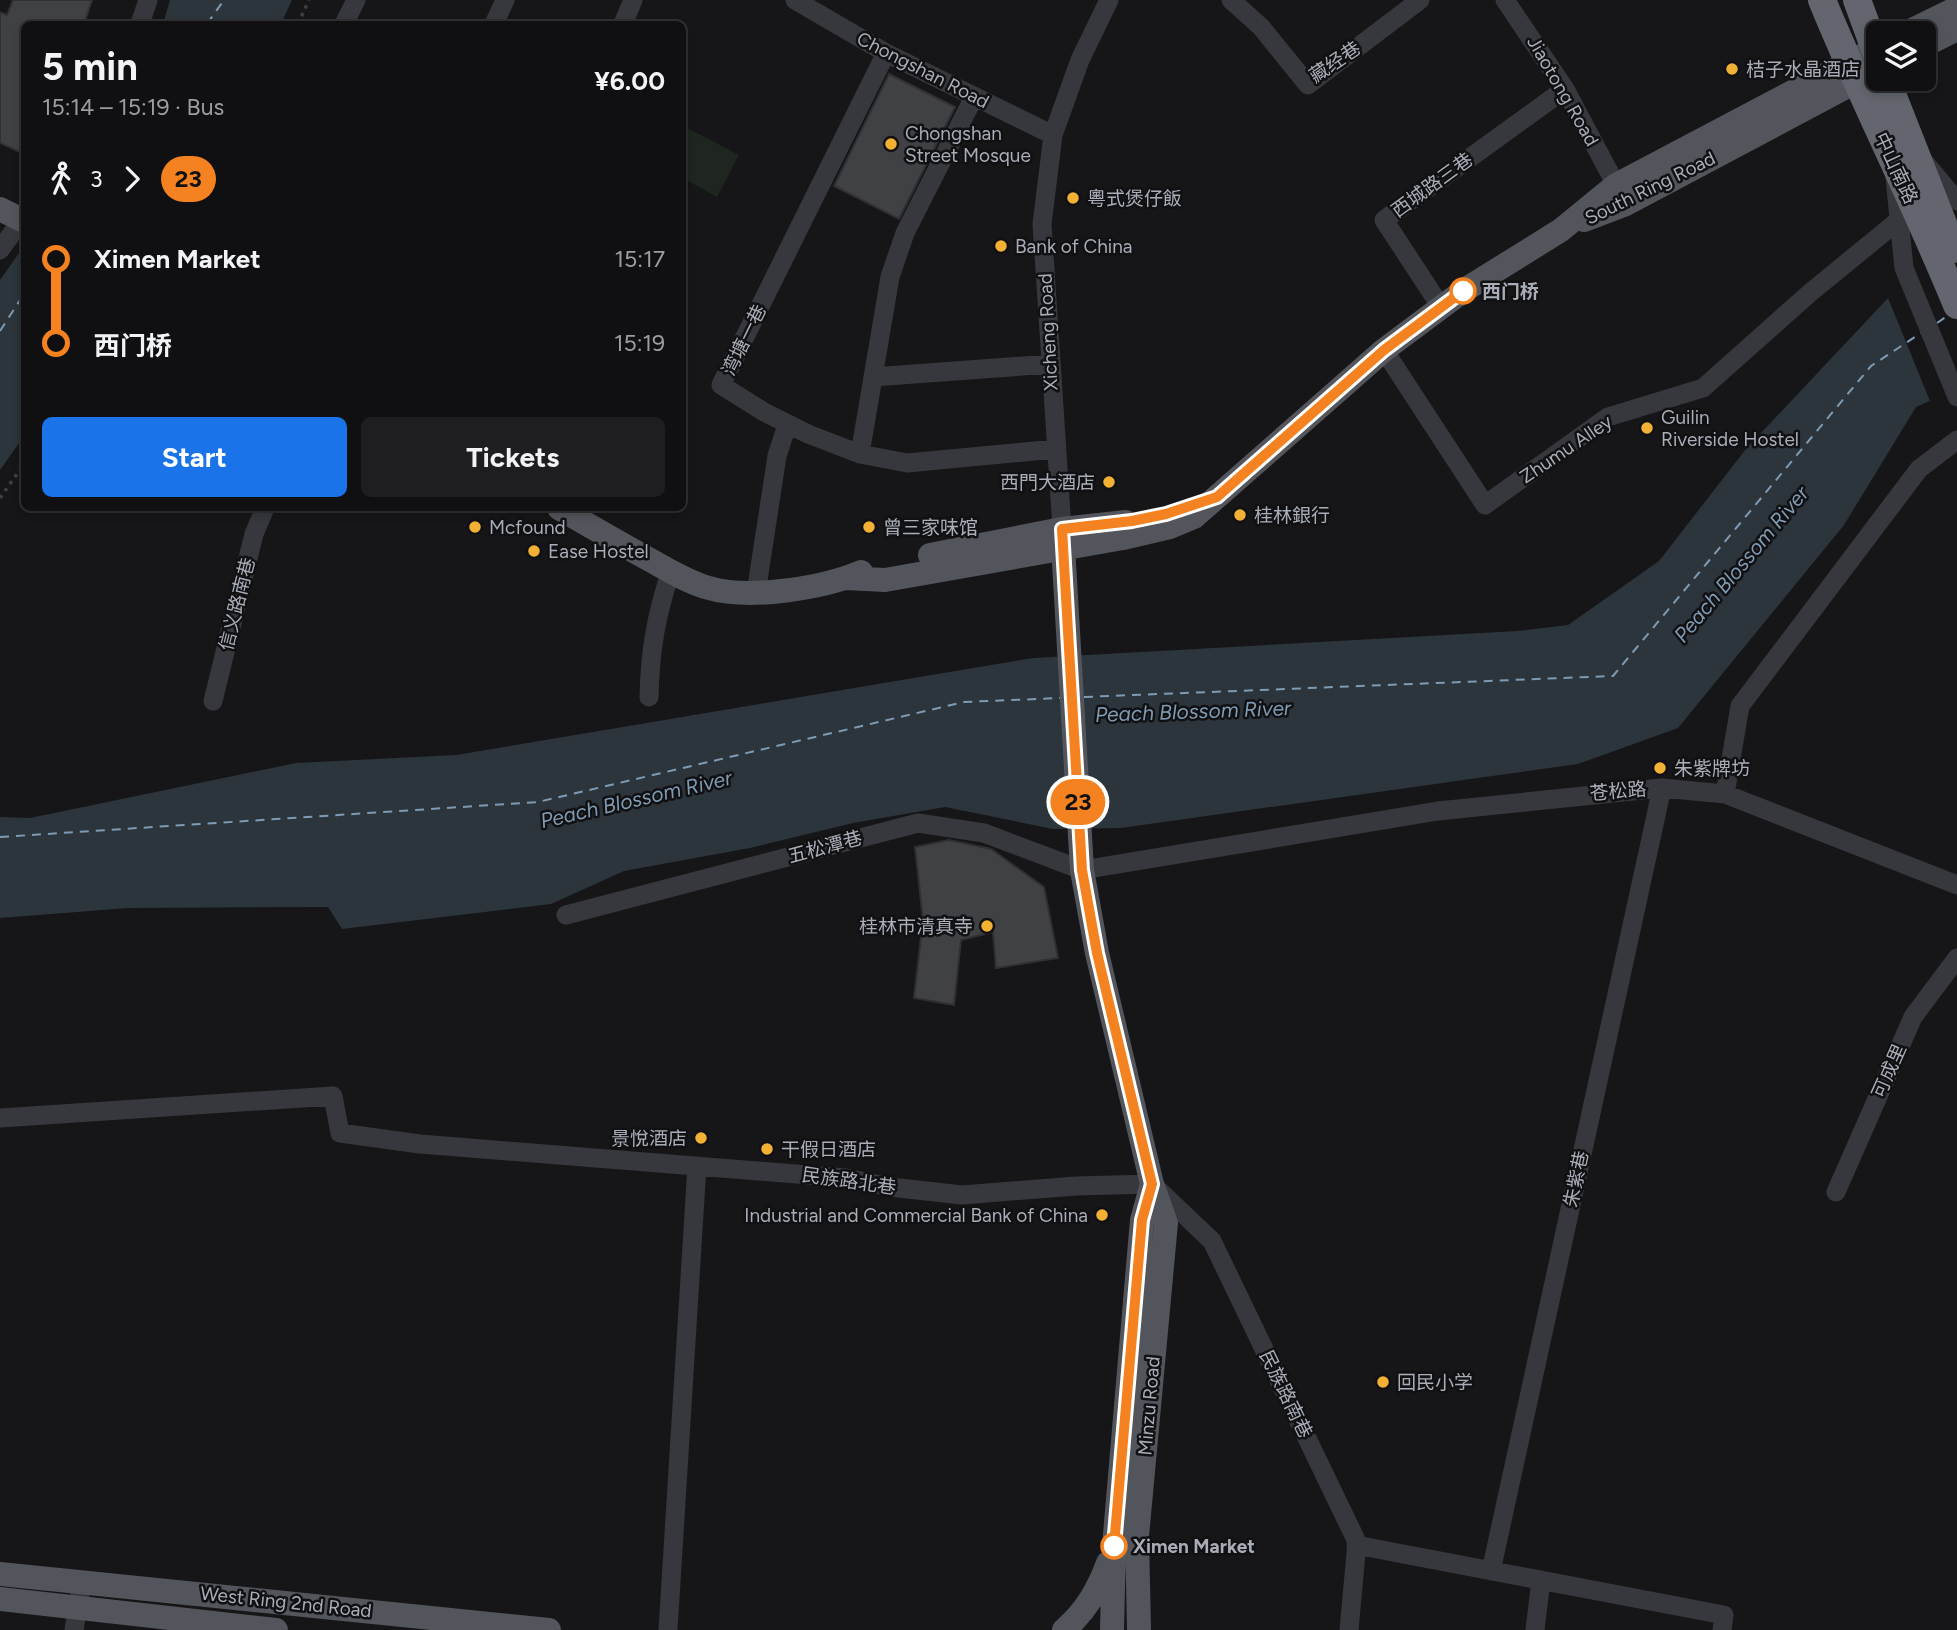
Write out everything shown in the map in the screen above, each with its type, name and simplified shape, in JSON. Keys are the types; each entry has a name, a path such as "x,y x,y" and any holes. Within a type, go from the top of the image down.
{"highway":[{"path":"1822,0 1866,57"},
{"path":"1857,0 1866,46"},
{"name":"中山南路","path":"1880,91 1903,154 1949,253 1957,306"},
{"name":"中山南路","path":"1889,91 1903,154"}],"main road":[{"path":"1930,21 1957,8"},
{"path":"1936,40 1957,29"},
{"name":"South Ring Road","path":"1561,230 1616,185 1866,62"},
{"name":"South Ring Road","path":"1561,230 1626,204 1866,63"},
{"path":"0,209 21,218"},
{"path":"564,511 671,571 709,588 745,594 846,578 885,580 1166,514 1217,497 1384,350 1463,291 1561,230"},
{"name":"Minzu Road","path":"1063,539 1082,870 1097,953 1152,1184 1166,1223 1137,1536 1139,1630"},
{"name":"Minzu Road","path":"1112,1630 1114,1546 1142,1220 1152,1184"},
{"path":"1064,1630 1079,1617 1093,1598 1114,1546"},
{"name":"West Ring 2nd Road","path":"11,1575 549,1630"},
{"name":"West Ring 2nd Road","path":"10,1600 76,1618 276,1630"}],"street":[{"path":"141,21 148,0"},
{"path":"346,21 356,0"},
{"path":"495,21 505,0"},
{"path":"624,21 633,0"},
{"name":"Chongshan Road","path":"795,0 886,53 1053,135"},
{"name":"Xicheng Road","path":"1063,539 1042,224 1053,135 1080,60 1109,0"},
{"name":"藏经巷","path":"1231,0 1261,27 1308,85 1420,0"},
{"name":"Jiaotong Road","path":"1505,0 1565,89 1616,185"},
{"name":"湾塘一巷","path":"886,53 721,385 787,425 860,454 907,463 1056,449"},
{"name":"西城路三巷","path":"1441,307 1384,220 1565,89"},
{"path":"860,454 890,277 905,233 974,97"},
{"path":"1903,154 1957,201"},
{"path":"1903,154 1899,220 1905,268 1956,396"},
{"name":"Zhumu Alley","path":"1384,350 1485,505 1608,417 1703,388 1811,292 1899,220"},
{"path":"0,250 21,223"},
{"path":"873,377 1050,363"},
{"path":"756,593 777,456 787,425"},
{"path":"1725,794 1740,706 1919,469 1957,440"},
{"name":"信义路南巷","path":"213,701 254,534 264,511"},
{"path":"649,697 651,645 657,611 671,571"},
{"name":"苍松路","path":"1082,870 1438,811 1662,788 1725,794 1957,886"},
{"name":"朱紫巷","path":"1491,1571 1662,788"},
{"name":"五松潭巷","path":"566,915 918,823 984,833 1082,870"},
{"name":"可成里","path":"1836,1192 1913,1017 1957,958"},
{"name":"民族路北巷","path":"0,1118 332,1096 340,1133 420,1143 846,1178 962,1195 1076,1186 1152,1184"},
{"path":"668,1630 697,1166"},
{"name":"民族路南巷","path":"1152,1184 1212,1241 1356,1545"},
{"path":"1349,1630 1356,1545 1724,1615 1722,1630"},
{"path":"1535,1630 1541,1580"},
{"path":"76,1618 82,1581"}],"path":[{"path":"299,21 309,0"},
{"path":"0,498 21,468"}],"shaded area":[{"path":"686,127 739,155 717,197 686,180"}],"water":[{"path":"170,0 292,0 282,21 164,21"},
{"path":"21,250 21,440 0,470 0,280"},
{"name":"Peach Blossom River","path":"1957,264 1957,389 1916,407 1844,525 1678,728 1578,764 1121,828 1053,829 945,807 853,823 750,848 624,871 551,904 342,929 328,907 128,908 0,918 0,817 30,818 296,763 456,755 1033,658 1517,631 1568,625 1659,561 1746,449 1888,298"}],"pier":[{"path":"1957,264 1957,389 1930,401 1888,298"}],"building":[{"path":"13,0 92,0 85,21 21,21 20,152 0,143 0,12 7,15"},
{"name":"Chongshan Street Mosque","path":"889,74 955,107 899,219 834,186"},
{"name":"桂林市清真寺","path":"949,840 991,849 1044,887 1058,958 996,968 993,932 961,940 954,1005 914,998 923,920 915,847"}],"ferry route":[{"path":"209,21 224,0"},
{"path":"0,331 21,299"},
{"path":"1937,323 1950,314"},
{"path":"1084,697 1613,676 1871,366 1921,333"},
{"path":"0,837 538,802 964,702 1061,698"}],"bus line":[{"name":"23","path":"1114,1546 1142,1220 1152,1184 1097,953 1082,870 1062,529 1166,514 1217,497 1384,350 1463,291"}],"place":[{"name":"桔子水晶酒店","path":"1732,69"},
{"name":"Chongshan Street Mosque","path":"891,144"},
{"name":"粵式煲仔飯","path":"1073,198"},
{"name":"Bank of China","path":"1001,246"},
{"name":"西门桥","path":"1463,291"},
{"name":"Guilin Riverside Hostel","path":"1647,428"},
{"name":"西門大酒店","path":"1109,482"},
{"name":"桂林銀行","path":"1240,515"},
{"name":"Mcfound","path":"475,527"},
{"name":"曾三家味馆","path":"869,527"},
{"name":"Ease Hostel","path":"534,551"},
{"name":"朱紫牌坊","path":"1660,768"},
{"name":"桂林市清真寺","path":"987,926"},
{"name":"景悅酒店","path":"701,1138"},
{"name":"干假日酒店","path":"767,1149"},
{"name":"Industrial and Commercial Bank of China","path":"1102,1215"},
{"name":"回民小学","path":"1383,1382"},
{"name":"Ximen Market","path":"1114,1546"}]}
